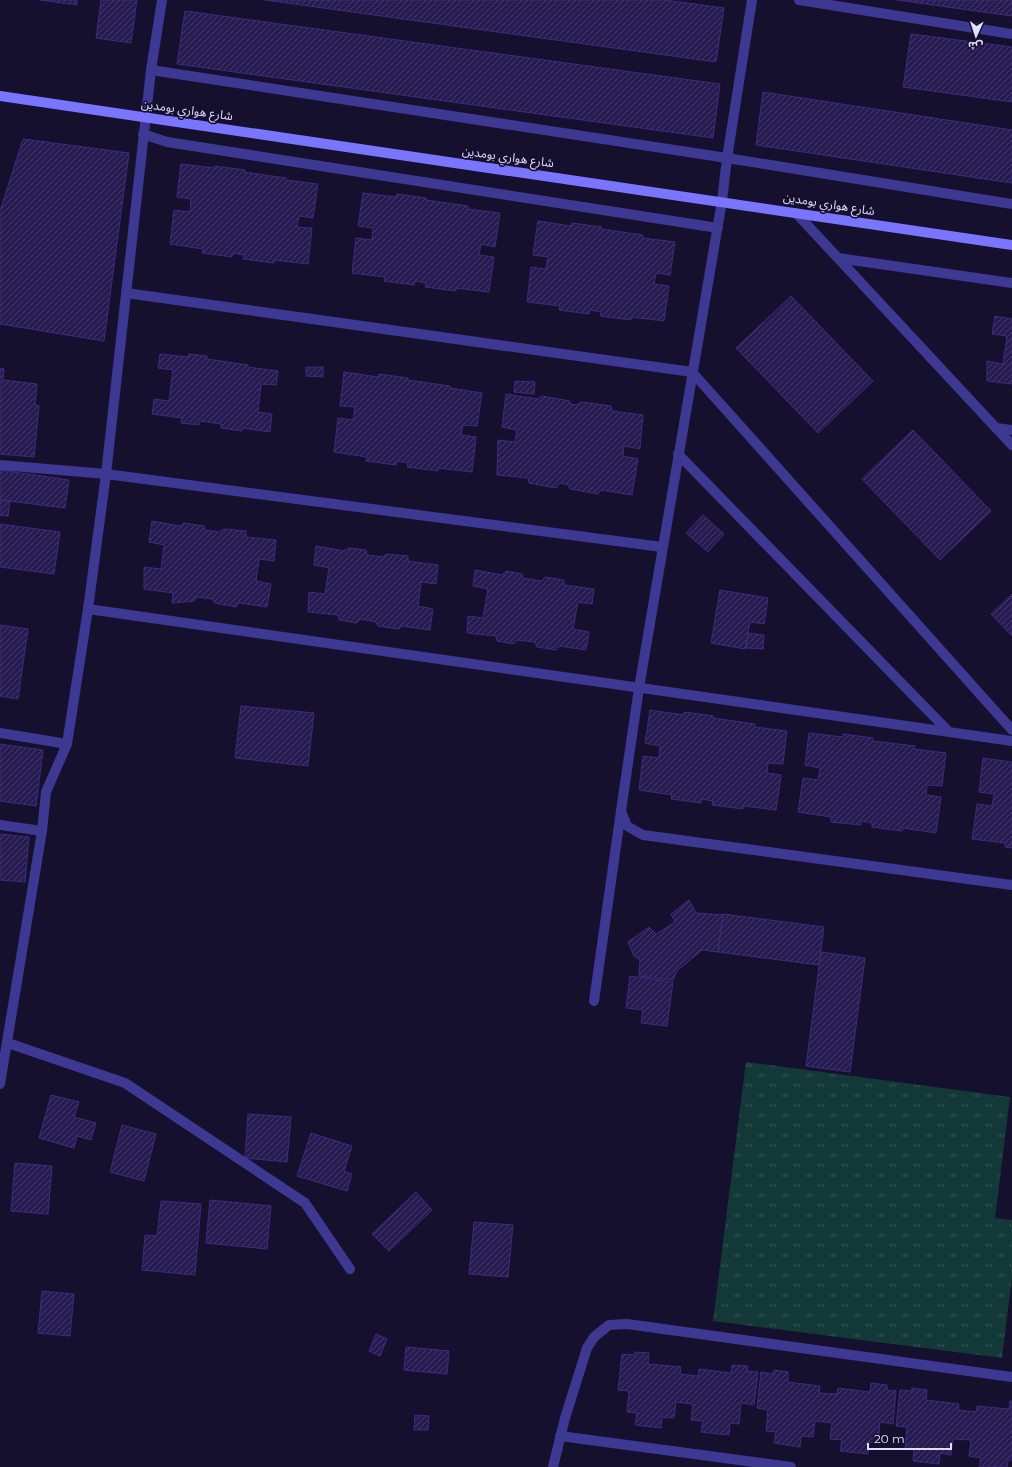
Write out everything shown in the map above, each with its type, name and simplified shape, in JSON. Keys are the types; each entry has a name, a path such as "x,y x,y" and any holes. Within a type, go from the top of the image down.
{"main road":[{"name":"شارع هواري بومدين","path":"0,96 1012,245"}],"street":[{"path":"0,1084 42,831 46,792 67,744 88,609 106,474 145,117 162,0"},
{"path":"594,1001 639,688 692,372 718,228 727,158 752,0"},
{"path":"799,0 1012,34"},
{"path":"151,70 727,158 1012,204"},
{"path":"143,134 167,142 718,228"},
{"path":"796,213 1012,445"},
{"path":"838,258 1012,283"},
{"path":"126,293 692,372 1012,730"},
{"path":"996,428 1012,430"},
{"path":"678,454 949,732"},
{"path":"0,465 106,474 662,547"},
{"path":"88,609 1012,741"},
{"path":"0,733 67,744"},
{"path":"621,810 628,826 643,835 1012,885"},
{"path":"0,825 42,831"},
{"path":"8,1043 125,1083 305,1203 350,1269"},
{"path":"553,1467 560,1436 587,1348 594,1337 609,1325 627,1324 1012,1377"},
{"path":"560,1436 791,1467"}],"green space":[{"path":"746,1062 1010,1097 995,1218 1012,1220 1012,1277 1002,1358 713,1321"}],"building":[{"path":"40,0 77,0 77,5"},
{"path":"101,0 137,0 131,43 96,38"},
{"path":"265,0 665,0 724,8 716,62"},
{"path":"897,0 1012,0 1012,16"},
{"path":"185,11 720,84 713,138 177,64"},
{"path":"911,34 1012,47 1012,102 903,87"},
{"path":"763,92 1012,130 1012,183 756,145"},
{"path":"23,139 129,153 104,341 0,324 0,211"},
{"path":"181,164 245,170 244,172 318,184 313,218 299,216 297,227 312,228 308,264 274,260 274,263 243,259 244,255 233,253 232,257 202,253 203,249 170,244 174,210 190,212 191,199 177,197"},
{"path":"363,193 396,197 397,194 426,198 426,200 468,206 468,209 500,213 495,247 481,244 479,255 494,257 489,292 456,288 456,291 425,287 426,283 415,281 414,285 384,281 385,277 352,273 356,238 372,240 373,228 358,226"},
{"path":"538,221 571,226 572,223 602,227 601,229 643,235 643,238 675,242 670,275 656,273 654,284 669,286 664,321 631,317 631,320 600,316 601,312 590,310 589,314 559,310 560,306 527,302 531,267 546,269 548,257 533,255"},
{"path":"791,296 873,381 818,433 736,348"},
{"path":"995,316 1012,319 1012,384 987,381 987,361 1003,364 1007,336 992,334"},
{"path":"160,354 188,357 189,354 207,356 207,359 278,371 276,385 261,384 258,412 272,414 270,432 242,428 242,431 221,428 221,424 200,421 199,425 181,423 182,418 152,414 154,399 169,401 173,370 158,368"},
{"path":"306,367 323,367 323,377 306,376"},
{"path":"0,368 4,369 3,380 37,384 35,405 39,406 34,457 0,454"},
{"path":"344,372 378,377 379,374 408,378 408,380 450,386 450,388 482,393 477,426 463,425 461,435 476,437 472,472 438,468 438,471 407,467 408,463 397,461 396,465 366,461 367,457 334,452 338,418 353,420 355,407 340,406"},
{"path":"515,381 535,382 534,394 514,392"},
{"path":"506,394 538,399 542,396 570,401 570,404 577,405 582,402 611,406 612,411 643,415 640,449 624,446 623,456 638,459 632,495 601,490 598,494 570,489 568,485 560,483 556,488 529,483 528,478 497,475 498,440 515,442 517,430 502,427"},
{"path":"913,430 991,511 940,560 862,479"},
{"path":"0,470 69,480 65,508 0,500"},
{"path":"0,500 10,501 8,516 0,515"},
{"path":"703,515 724,534 708,552 686,533"},
{"path":"152,521 180,526 184,523 204,526 205,530 219,532 224,529 246,531 246,537 276,540 274,561 259,559 256,581 271,584 267,607 239,603 236,607 215,603 212,599 197,597 194,601 172,603 173,593 144,589 144,567 161,569 164,545 149,542"},
{"path":"0,524 60,532 54,574 0,567"},
{"path":"316,546 344,551 348,548 366,550 367,555 383,557 387,554 408,556 408,561 438,565 436,584 421,582 418,606 433,609 430,630 402,626 399,629 378,626 376,622 360,619 357,623 339,620 338,615 308,612 309,592 325,594 329,568 314,565"},
{"path":"475,570 502,575 506,571 522,574 523,578 541,581 545,577 564,580 564,585 594,589 592,604 578,602 573,629 589,632 586,650 559,646 556,650 537,647 535,642 517,640 514,644 497,641 496,636 467,633 468,616 483,618 488,589 473,586"},
{"path":"720,590 768,598 764,624 750,622 745,649 711,643"},
{"path":"1012,594 1012,636 991,614"},
{"path":"0,625 28,629 18,699 0,696"},
{"path":"748,633 764,635 763,649 746,648"},
{"path":"241,706 314,713 308,766 235,758"},
{"path":"650,710 684,715 684,712 714,716 713,718 755,724 755,727 787,731 783,764 768,763 767,773 781,775 776,810 743,806 743,809 712,805 713,801 702,799 701,803 671,799 672,795 639,790 643,756 659,758 660,746 645,743"},
{"path":"809,733 843,737 843,734 873,738 873,741 915,746 914,749 946,753 942,786 927,785 926,795 941,797 936,833 903,828 902,831 872,827 872,823 861,821 861,825 831,822 831,817 798,812 803,778 818,780 820,768 805,765"},
{"path":"0,744 43,750 36,806 0,801"},
{"path":"983,758 1012,762 1012,848 1005,847 1005,843 972,839 977,804 992,806 994,794 979,792"},
{"path":"0,834 29,837 25,882 0,880"},
{"path":"689,900 696,913 723,915 718,952 702,950 677,971 673,980 639,976 640,960 634,956 628,942 649,927 656,934 675,922 671,914"},
{"path":"723,914 824,927 819,965 718,952"},
{"path":"821,952 865,958 850,1072 806,1066"},
{"path":"630,976 673,982 667,1026 641,1023 643,1010 626,1008"},
{"path":"51,1095 79,1102 74,1117 96,1123 91,1140 77,1136 74,1148 39,1138"},
{"path":"248,1114 291,1117 287,1162 245,1158"},
{"path":"122,1125 156,1134 144,1181 110,1172"},
{"path":"311,1133 352,1146 344,1171 352,1174 347,1191 297,1176"},
{"path":"15,1163 52,1166 48,1214 11,1211"},
{"path":"416,1192 432,1210 389,1251 372,1234"},
{"path":"210,1200 271,1206 267,1249 206,1243"},
{"path":"161,1201 201,1204 195,1275 142,1270 145,1235 157,1236"},
{"path":"474,1222 513,1225 508,1277 469,1274"},
{"path":"42,1291 74,1294 70,1336 38,1333"},
{"path":"376,1334 387,1339 380,1356 369,1351"},
{"path":"406,1347 449,1351 447,1374 404,1370"},
{"path":"635,1352 649,1353 648,1364 681,1367 680,1374 698,1376 699,1369 731,1373 732,1365 748,1366 747,1371 758,1372 754,1405 741,1403 739,1424 730,1423 729,1435 701,1432 703,1421 691,1420 693,1404 676,1402 674,1418 662,1417 661,1428 635,1425 637,1413 627,1412 629,1391 618,1390 622,1354 634,1355"},
{"path":"774,1370 788,1372 788,1382 820,1386 819,1393 837,1394 838,1388 870,1392 871,1383 887,1385 887,1390 896,1391 893,1424 880,1422 878,1443 869,1442 868,1454 840,1451 842,1440 830,1439 832,1423 815,1421 813,1437 801,1436 800,1447 774,1443 776,1432 766,1431 768,1410 757,1408 761,1372 773,1374"},
{"path":"912,1388 927,1390 926,1400 959,1404 958,1410 976,1412 977,1406 1009,1409 1010,1401 1012,1401 1012,1460 1008,1460 1007,1467 979,1467 981,1458 969,1456 971,1440 953,1439 951,1455 940,1453 939,1464 913,1461 914,1449 905,1448 907,1427 896,1426 900,1390 912,1391"},
{"path":"415,1415 429,1416 428,1430 414,1430"}]}
